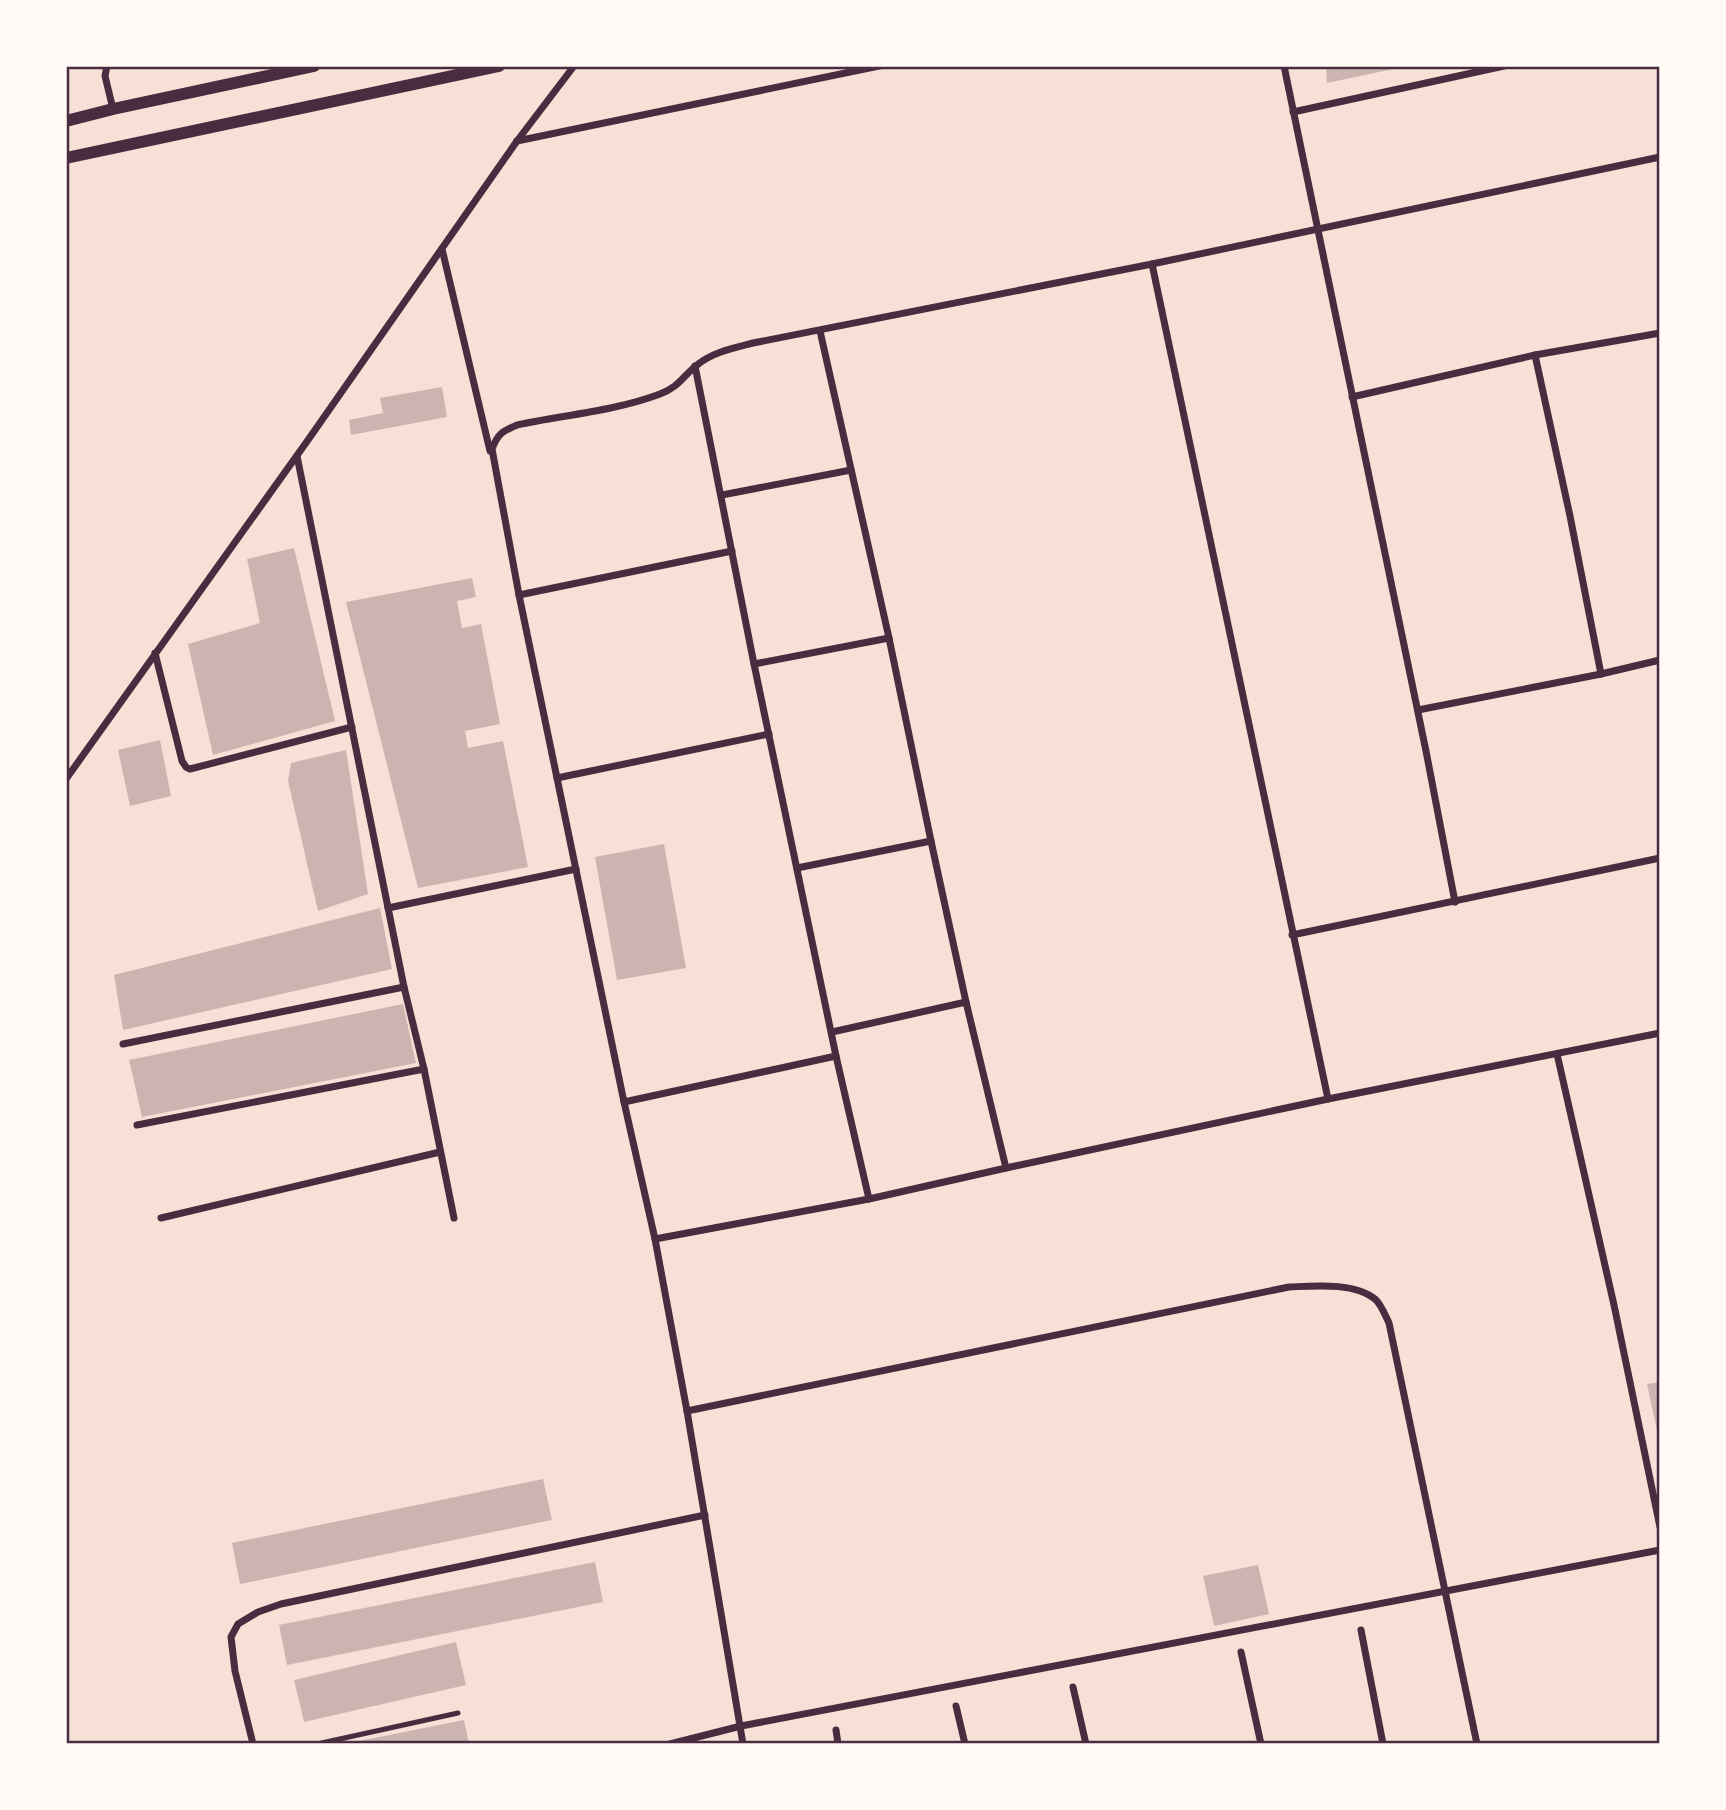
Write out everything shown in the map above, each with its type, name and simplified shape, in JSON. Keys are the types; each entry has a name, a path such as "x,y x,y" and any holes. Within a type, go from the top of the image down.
{"street":[{"path":"66,121 314,66"},
{"path":"66,158 499,66"},
{"path":"66,779 297,456 517,141 574,66"},
{"path":"517,141 879,66"},
{"path":"1284,66 1418,710 1455,902"},
{"path":"1293,111 1504,66"},
{"path":"107,67 105,76 113,109"},
{"path":"743,1744 655,1239 519,595 492,449 496,439 503,431 517,425 599,410 663,394 679,385 695,366 708,357 752,343 1152,264 1660,157"},
{"path":"442,249 501,496"},
{"path":"1152,264 1328,1100"},
{"path":"820,331 889,638 966,1002 1006,1168"},
{"path":"1352,397 1535,355 1660,333"},
{"path":"1535,355 1601,674"},
{"path":"695,366 835,1056 869,1199"},
{"path":"297,456 404,987 424,1069 454,1218"},
{"path":"722,495 852,470"},
{"path":"519,595 732,551"},
{"path":"754,664 889,638"},
{"path":"155,653 182,761 190,769 352,727"},
{"path":"1418,710 1660,660"},
{"path":"557,778 769,734"},
{"path":"797,868 931,841"},
{"path":"1292,935 1660,858"},
{"path":"388,908 576,869"},
{"path":"123,1044 404,987"},
{"path":"832,1032 966,1002"},
{"path":"655,1239 869,1199 1328,1100 1660,1033"},
{"path":"1557,1054 1614,1305 1660,1527"},
{"path":"624,1102 835,1056"},
{"path":"137,1125 424,1069"},
{"path":"161,1218 440,1152"},
{"path":"687,1411 1289,1287 1334,1286 1361,1291 1376,1300 1388,1323 1477,1744"},
{"path":"253,1744 235,1671 231,1637 238,1624 258,1612 294,1602 705,1515"},
{"path":"670,1744 741,1726 1660,1550"},
{"path":"1361,1630 1383,1744"},
{"path":"1241,1653 1261,1744"},
{"path":"1073,1686 1086,1744"},
{"path":"956,1706 965,1744"},
{"path":"836,1730 838,1744"}],"lane":[{"path":"317,1744 458,1713"}],"building":[{"path":"1326,66 1397,66 1398,68 1327,83"},
{"path":"442,387 447,417 351,435 349,420 383,413 380,398"},
{"path":"294,548 335,721 213,755 188,644 260,623 247,559"},
{"path":"472,578 476,597 457,601 462,628 481,624 500,724 465,731 468,748 503,741 528,867 418,888 346,602"},
{"path":"160,740 171,796 130,806 118,750"},
{"path":"346,750 368,894 318,911 288,781 291,763"},
{"path":"664,844 686,968 617,980 595,857"},
{"path":"380,908 392,969 123,1030 114,975"},
{"path":"403,1004 416,1063 142,1117 129,1060"},
{"path":"1660,1382 1660,1435 1658,1435 1647,1384"},
{"path":"543,1479 552,1520 240,1584 232,1543"},
{"path":"595,1562 603,1602 287,1665 279,1625"},
{"path":"1258,1565 1269,1614 1214,1626 1203,1576"},
{"path":"456,1642 466,1685 304,1722 294,1680"},
{"path":"464,1720 469,1744 354,1744 354,1742"}]}
